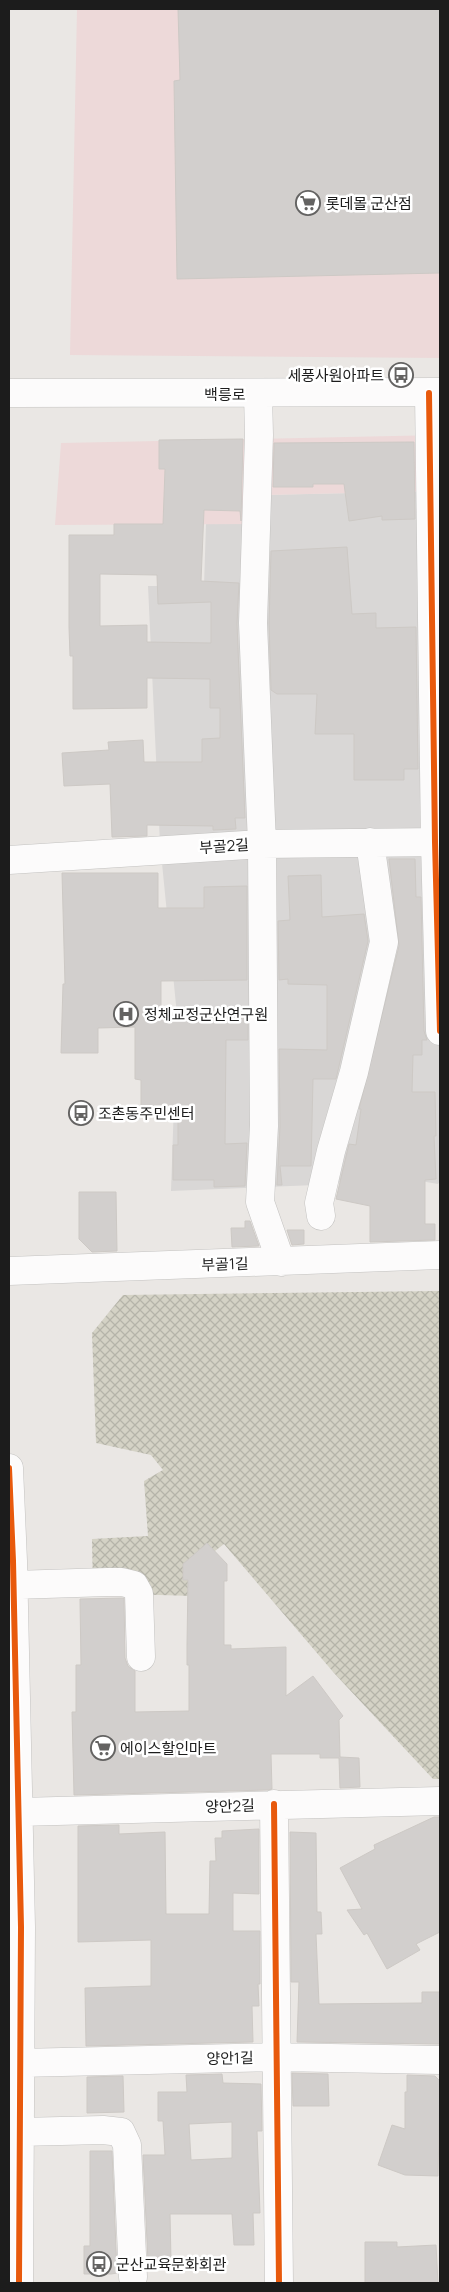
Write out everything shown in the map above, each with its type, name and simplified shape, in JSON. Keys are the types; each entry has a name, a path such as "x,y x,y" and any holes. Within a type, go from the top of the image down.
{"street":[{"name":"백릉로","path":"9,394 435,393"},
{"path":"435,393 437,842 440,1031"},
{"path":"258,394 259,435 253,622 262,844 264,1126 260,1202 280,1262"},
{"path":"321,1216 319,1203 331,1152 354,1072 384,942 370,842"},
{"name":"부골2길","path":"9,860 262,844 437,842"},
{"name":"부골1길","path":"9,1271 440,1255"},
{"path":"9,1468 20,1812 15,1927 20,2132 20,2283"},
{"path":"12,1569 134,1585 139,1594 141,1657"},
{"name":"양안2길","path":"20,1812 440,1801"},
{"path":"274,1804 279,2283"},
{"name":"양안1길","path":"19,2063 276,2057 440,2060"},
{"path":"20,2132 103,2130 121,2132 127,2145 133,2277"}],"shaded area":[{"path":"77,9 440,9 440,358 70,355"},
{"path":"440,435 440,491 265,495 266,524 55,525 61,443"},
{"path":"440,491 440,1181 438,1184 391,1176 315,1185 171,1191 177,1015 160,843 148,586 204,586 206,524 266,524 265,495"},
{"path":"440,1291 440,1779 433,1779 334,1673 224,1544 193,1568 193,1596 93,1593 92,1539 148,1536 144,1481 163,1470 151,1455 96,1443 92,1333 123,1295"}],"building":[{"name":"롯데몰 군산점","path":"178,9 440,9 440,273 177,279 174,81 180,80"},
{"path":"243,439 241,521 240,511 204,510 201,581 239,583 237,624 245,818 235,818 236,829 213,830 213,826 147,825 147,836 112,837 110,784 64,786 62,753 109,750 108,742 143,740 144,762 202,762 202,739 220,738 220,708 210,708 210,679 147,678 147,708 73,709 73,656 70,656 69,627 69,535 114,535 114,524 163,524 165,469 159,469 159,440","holes":["100,574 157,575 158,604 211,602 211,643 147,642 147,625 100,626"]},
{"path":"414,442 415,519 382,520 382,516 349,521 344,484 313,484 313,487 273,487 274,443"},
{"path":"347,547 352,614 376,613 376,628 416,627 418,769 404,769 404,780 354,780 354,734 315,734 317,694 277,694 271,690 269,623 271,551"},
{"path":"389,859 415,859 416,897 421,897 424,1031 427,1040 422,1040 422,1055 413,1055 412,1092 435,1092 436,1136 434,1136 436,1179 425,1180 425,1224 435,1224 435,1240 370,1242 370,1206 336,1199 349,1144 356,1145 361,1109 359,1109 399,946"},
{"path":"62,873 158,873 158,908 204,908 204,887 247,886 247,980 161,981 161,1015 248,1016 248,1040 226,1040 225,1144 247,1143 245,1186 214,1187 214,1180 173,1180 173,1145 178,1145 178,1110 141,1109 141,1080 135,1079 135,1027 98,1028 98,1053 61,1053 63,984 65,984"},
{"path":"321,875 322,917 364,914 368,941 336,1079 313,1079 311,1166 280,1166 282,1185 277,1185 280,1126 279,1049 327,1050 327,985 288,984 288,979 279,980 278,921 290,920 288,876"},
{"path":"79,1192 116,1192 117,1251 92,1252 79,1239"},
{"path":"245,1221 250,1221 259,1246 232,1247 231,1228 245,1228"},
{"path":"287,1230 304,1230 304,1244 292,1245"},
{"path":"207,1543 227,1564 227,1581 224,1581 224,1645 231,1645 231,1649 286,1647 286,1696 313,1676 343,1716 339,1720 340,1757 359,1758 360,1787 340,1788 339,1758 320,1758 320,1754 271,1754 272,1789 268,1790 74,1795 72,1712 76,1712 76,1665 81,1665 80,1599 124,1598 125,1658 128,1666 135,1671 135,1712 189,1711 189,1665 187,1665 188,1580 183,1580 183,1564"},
{"path":"434,1817 440,1817 440,1932 416,1944 420,1950 387,1969 367,1933 364,1935 347,1910 362,1909 340,1868 375,1849 374,1845"},
{"path":"119,1825 119,1834 165,1832 166,1914 209,1914 210,1861 216,1861 215,1838 222,1838 222,1831 259,1829 259,1894 233,1893 233,1931 260,1931 259,2006 252,2006 253,2042 86,2046 85,1988 151,1986 151,1940 78,1942 78,1826"},
{"path":"290,1832 316,1833 317,1912 321,1912 322,1934 316,1934 319,2004 422,2003 422,1992 440,1992 440,2044 297,2042 299,1982 291,1982"},
{"path":"292,2073 328,2074 329,2106 293,2106"},
{"path":"222,2074 223,2083 261,2084 262,2131 257,2131 260,2213 253,2213 254,2245 234,2245 232,2214 170,2214 171,2261 148,2262 143,2155 165,2155 163,2121 158,2121 158,2092 187,2092 186,2075","holes":["232,2122 232,2158 191,2160 189,2124"]},
{"path":"407,2075 435,2076 440,2081 438,2176 405,2175 378,2165 392,2125 405,2129"},
{"path":"123,2076 124,2112 87,2113 87,2077"},
{"path":"90,2151 112,2151 117,2273 84,2274 84,2246 90,2246"},
{"path":"365,2242 397,2242 397,2247 436,2245 438,2283 365,2283"}],"cycle path":[{"path":"429,393 435,842 440,1031"},
{"path":"9,1468 13,1561 21,1927 19,2283"},
{"path":"274,1804 279,2283"}],"place":[{"name":"롯데몰 군산점","path":"308,203"},
{"name":"세풍사원아파트","path":"401,375"},
{"name":"정체교정군산연구원","path":"126,1014"},
{"name":"조촌동주민센터","path":"81,1113"},
{"name":"에이스할인마트","path":"103,1748"},
{"name":"군산교육문화회관","path":"99,2264"}]}
